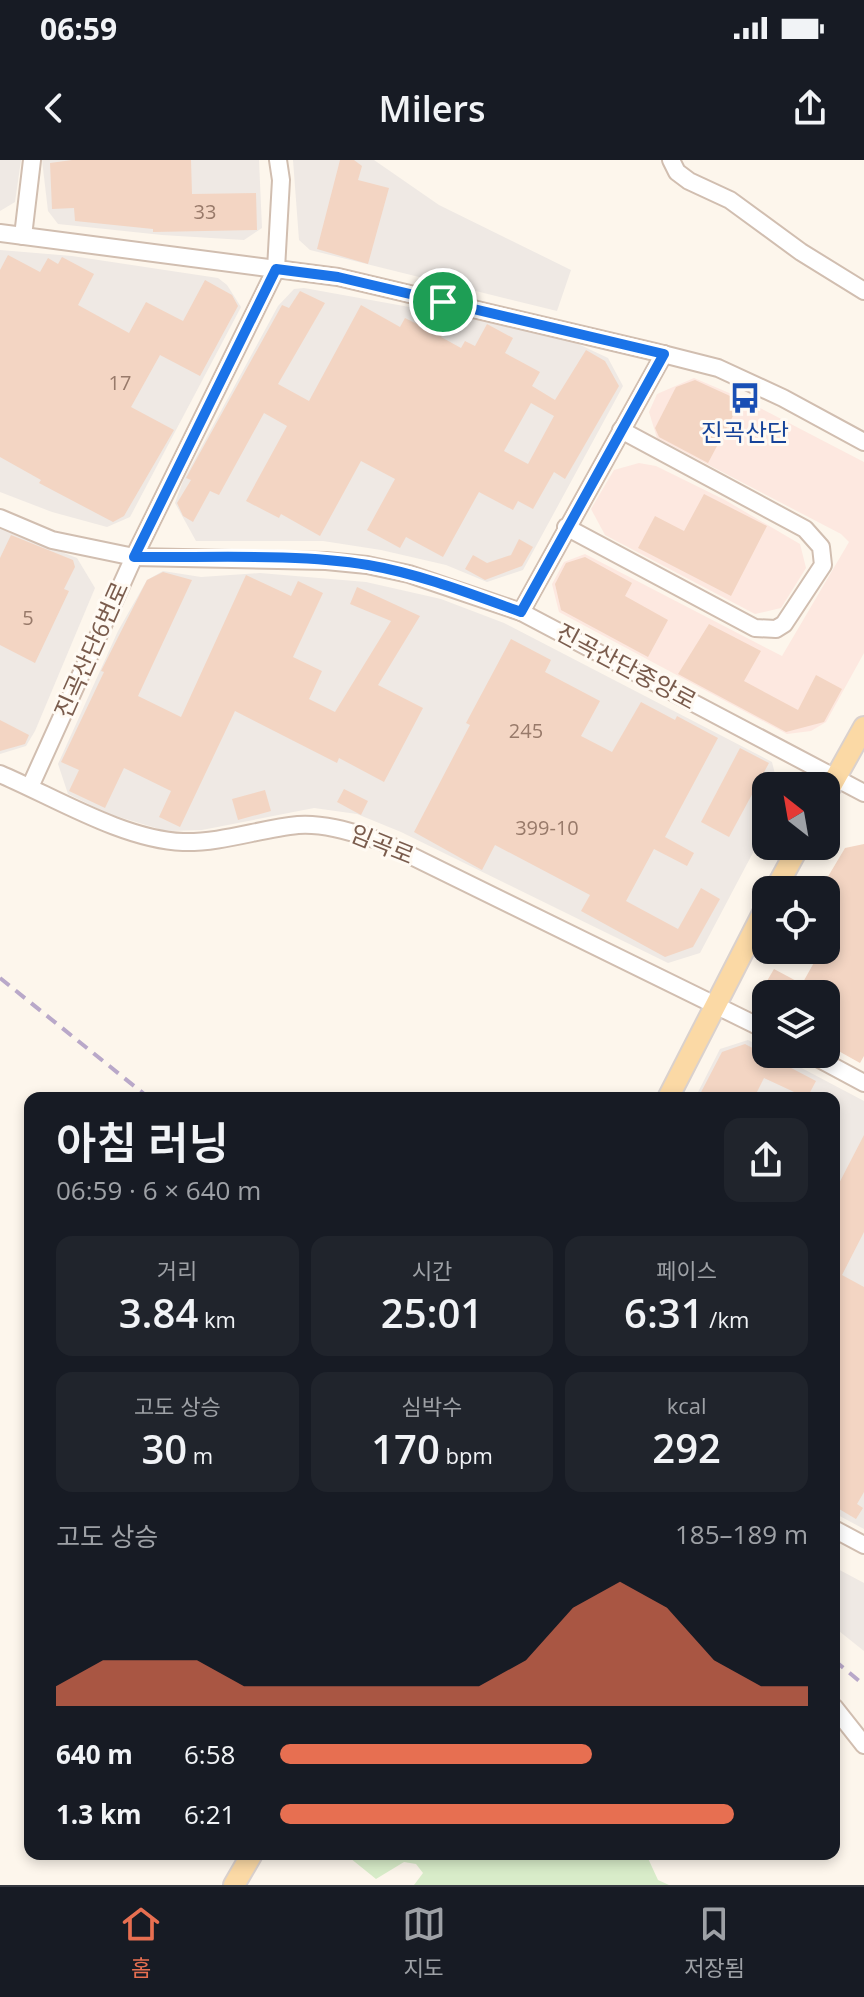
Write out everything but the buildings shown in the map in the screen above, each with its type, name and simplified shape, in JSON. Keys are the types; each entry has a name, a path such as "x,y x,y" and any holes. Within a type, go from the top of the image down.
{"main road":[{"path":"839,772 864,727"},
{"path":"671,1092 752,933"},
{"path":"234,1885 249,1860"}],"street":[{"path":"23,236 32,160"},
{"name":"진곡산단6번로","path":"30,787 134,557 276,269 281,180 278,160"},
{"path":"671,160 677,172 689,181 730,200 801,252 864,291"},
{"path":"0,233 338,277 664,354 718,368 783,398 864,442"},
{"path":"521,612 664,354"},
{"path":"566,527 755,628 776,629 784,624 823,565 821,547 805,529 621,430"},
{"name":"진곡산단중앙로","path":"0,518 52,540 134,557 326,561 409,574 521,612 806,772"},
{"path":"0,774 30,787"},
{"name":"임곡로","path":"30,787 128,831 180,842 212,841 300,825 341,828 381,841 752,1023"},
{"name":"진곡산단중앙로","path":"840,788 864,793"},
{"path":"836,1068 864,1083"},
{"path":"840,1535 864,1545"},
{"path":"840,1715 864,1745"}],"shaded area":[{"path":"0,160 21,160 15,202 0,211"},
{"path":"42,160 259,160 262,228 244,240 58,224 48,211"},
{"path":"293,160 374,160 439,205 571,270 557,311 310,250 299,240"},
{"path":"0,250 72,256 218,278 227,285 241,307 130,517 107,527 52,512 0,492"},
{"path":"304,288 476,319 574,342 608,358 623,386 523,570 487,582 446,565 323,541 196,541 175,503 183,481 278,306 294,289"},
{"path":"694,378 741,398 864,462 864,653 826,722 811,731 787,734 559,612 552,584 564,562 585,554 782,656 849,542 841,534 657,438 649,412 657,394"},
{"path":"639,463 656,466 725,500 800,544 806,568 781,608 755,614 605,535 591,509 614,470"},
{"path":"0,528 77,558 95,588 35,731 26,746 0,754"},
{"path":"163,571 201,577 260,573 366,582 441,599 504,623 772,762 774,772 752,772 752,855 700,953 668,963 401,832 357,814 314,808 202,830 166,831 109,814 68,794 58,764 118,631 147,580"},
{"path":"748,1040 752,1042 752,1068 802,1068 864,1101 864,1529 840,1516 840,1092 698,1092 720,1049"},
{"path":"840,1570 864,1583 864,1651 840,1632"}],"green space":[{"path":"352,1860 649,1860 658,1880 669,1885 414,1885 423,1873 416,1864 404,1862 376,1879"}],"railway":[{"path":"0,978 142,1092"},
{"path":"840,1665 864,1685"}],"place":[{"name":"진곡산단","path":"745,398"}],"route":[{"path":"276,269 338,277 443,302 664,354 521,612 409,574 367,565 326,561 134,557 276,269"}]}
